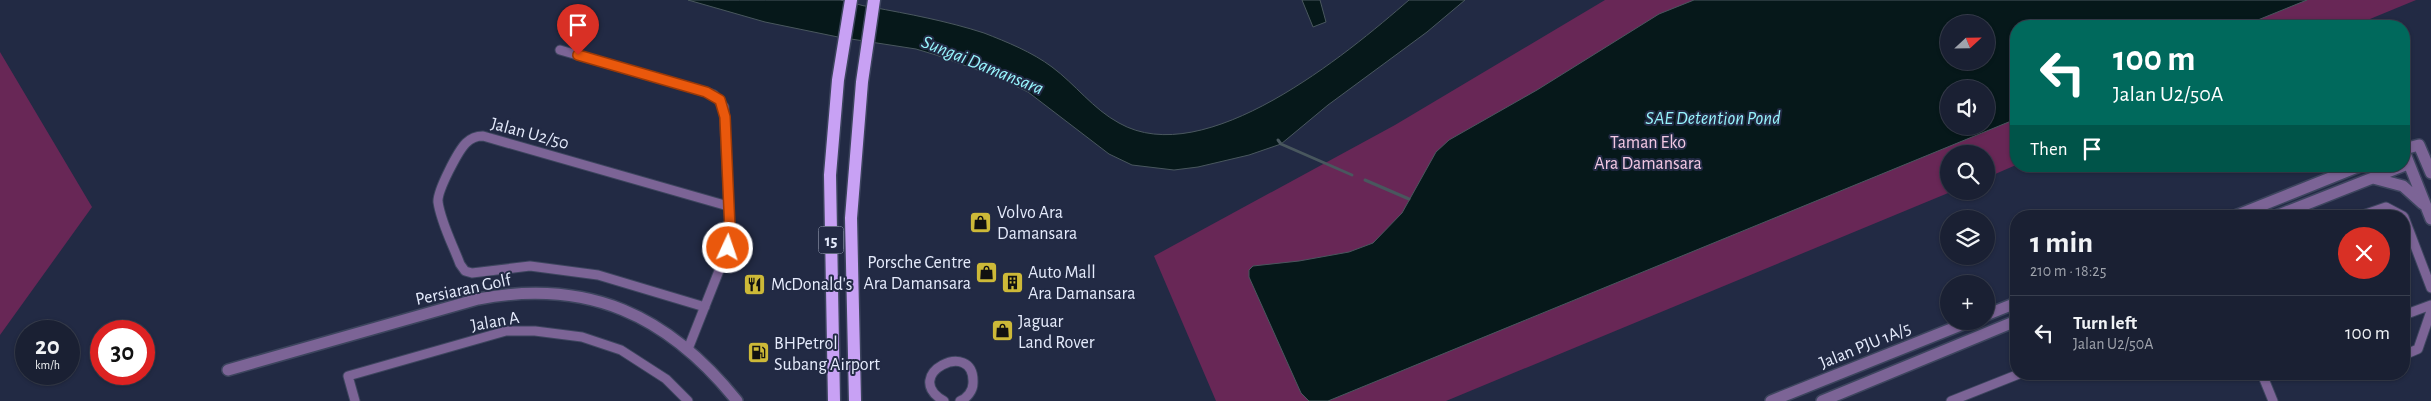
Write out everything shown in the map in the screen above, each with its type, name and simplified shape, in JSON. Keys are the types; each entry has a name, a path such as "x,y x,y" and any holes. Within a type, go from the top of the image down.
{"main road":[{"name":"15","path":"834,401 830,175 838,80 851,0"},
{"name":"15","path":"855,401 851,218 862,82 874,0"}],"street":[{"path":"560,50 706,92 720,100 725,117 730,230 728,248 688,349"},
{"name":"Jalan U2/50","path":"705,307 598,275 530,266 472,273 465,271 460,264 441,214 438,201 439,192 464,145 473,138 483,136 728,206"},
{"path":"2410,148 2419,145 2431,173"},
{"path":"2410,163 2425,158"},
{"path":"2250,210 2345,172"},
{"path":"2303,210 2388,172"},
{"path":"2408,172 2431,219"},
{"path":"2373,178 2404,186 2426,207"},
{"path":"2377,210 2386,207 2391,210"},
{"path":"2410,230 2427,265 2431,288"},
{"name":"Persiaran Golf","path":"228,370 392,323 504,294 574,295 608,303 638,316 688,349 718,377 737,401"},
{"path":"1995,311 2010,305"},
{"path":"2410,314 2431,305"},
{"path":"2410,352 2418,349 2431,311"},
{"name":"Jalan PJU 1A/5","path":"1822,401 2010,323"},
{"name":"Jalan PJU 1A/5","path":"1776,400 1949,330"},
{"name":"Jalan A","path":"355,401 348,376 506,331 535,331 582,337 621,350 666,379 688,401"},
{"path":"940,400 931,385 934,371 944,362 957,361 969,368 973,382 969,394 960,401"},
{"path":"1950,401 2010,378"},
{"path":"2264,380 2270,400"}],"green space":[{"name":"SAE Detention Pond","path":"1605,0 2416,0 2368,20 2010,20 2010,168 1995,174 1995,145 1940,145 1940,196 1446,401 1216,401 1154,256 1395,125"},
{"path":"0,52 92,207 0,335"}],"water":[{"name":"Sungai Damansara","path":"688,0 840,0 928,18 984,33 1019,48 1052,67 1092,104 1119,123 1154,134 1192,132 1232,120 1273,100 1313,76 1350,49 1409,0 1465,0 1427,32 1328,105 1281,144 1249,155 1198,167 1174,170 1132,165 1109,154 1028,92 994,76 936,55 916,49 838,37 765,22"},
{"path":"1302,0 1320,0 1326,22 1313,27"},
{"name":"SAE Detention Pond","path":"1694,0 2307,0 2258,20 2010,20 2010,121 1995,128 1995,80 1940,80 1940,135 1977,135 1953,145 1940,145 1940,150 1328,401 1309,401 1301,393 1249,277 1249,270 1253,266 1299,261 1349,252 1373,243 1402,213 1436,152 1449,140 1537,90 1659,14"}],"waterway":[{"path":"1278,140 1281,144 1352,175"},
{"path":"1365,180 1409,199"}],"place":[{"name":"Volvo Ara Damansara","path":"981,222"},
{"name":"Porsche Centre Ara Damansara","path":"987,272"},
{"name":"Auto Mall Ara Damansara","path":"1012,282"},
{"name":"McDonald's","path":"755,284"},
{"name":"Jaguar Land Rover","path":"1002,331"},
{"name":"BHPetrol Subang Airport","path":"758,353"}],"route":[{"path":"578,55 706,92 720,100 724,107 725,117 730,230 728,248"}],"park label":[{"name":"Taman Eko Ara Damansara","path":"1648,152"}]}
